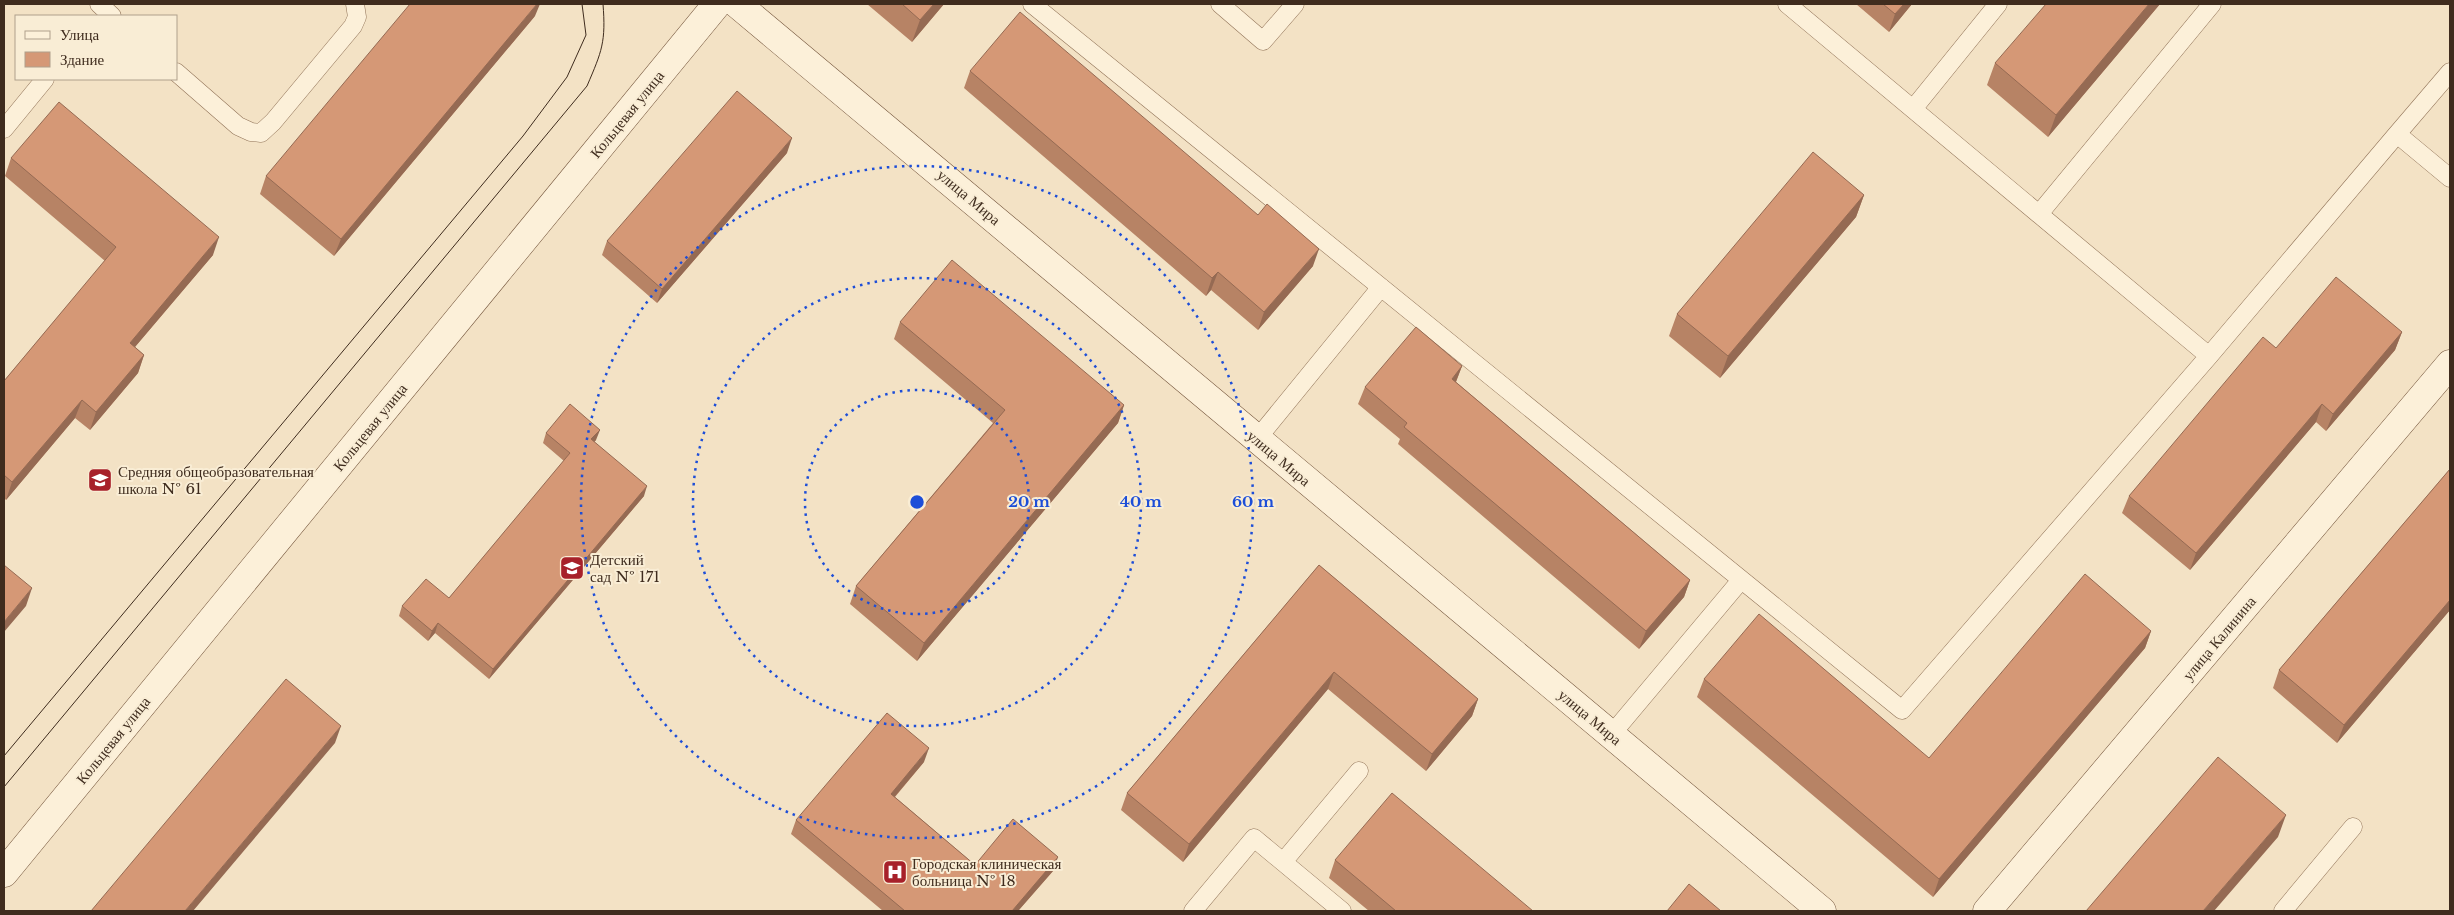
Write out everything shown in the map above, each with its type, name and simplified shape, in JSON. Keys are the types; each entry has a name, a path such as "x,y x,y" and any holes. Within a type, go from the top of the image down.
{"street":[{"name":"Кольцевая улица","path":"4,873 717,4"},
{"name":"улица Мира","path":"737,4 1822,911"},
{"name":"улица Калинина","path":"1987,911 2450,364"}],"lane":[{"path":"178,74 238,126 251,132 261,132 273,122 353,26 357,17 355,4"},
{"path":"1032,4 1902,710 2209,356 2450,72"},
{"path":"1220,4 1263,41 1295,4"},
{"path":"1788,4 2209,356"},
{"path":"1913,109 1998,4"},
{"path":"2039,214 2212,4"},
{"path":"4,129 44,80"},
{"path":"2397,134 2450,178"},
{"path":"1257,439 1381,287"},
{"path":"1611,735 1742,580"},
{"path":"1283,862 1359,771"},
{"path":"2283,911 2353,827"},
{"path":"1193,911 1254,838 1342,911"}],"building":[{"path":"410,4 537,4 341,239 266,176"},
{"path":"902,4 934,4 920,20"},
{"path":"1883,4 1904,4 1895,14"},
{"path":"2046,4 2149,4 2056,115 1995,63"},
{"path":"1020,12 1258,215 1267,204 1319,249 1264,312 1218,272 1212,278 970,71"},
{"path":"737,91 792,138 662,289 607,241"},
{"path":"59,102 219,237 130,343 144,355 96,412 82,400 12,482 4,475 4,381 116,247 11,158"},
{"path":"1813,152 1864,195 1728,356 1677,314"},
{"path":"952,260 1124,405 924,643 856,586 1005,410 900,322"},
{"path":"2336,277 2402,332 2333,414 2322,404 2196,553 2129,496 2263,337 2276,348"},
{"path":"1416,327 1462,366 1452,379 1690,580 1646,631 1404,427 1407,423 1365,387"},
{"path":"570,404 600,430 591,439 647,486 493,669 438,623 432,631 402,606 426,579 449,598 570,453 546,433"},
{"path":"2450,469 2450,600 2344,725 2279,670"},
{"path":"4,565 32,588 4,622"},
{"path":"1319,565 1478,699 1432,754 1334,672 1189,844 1127,793"},
{"path":"2085,574 2151,631 1939,879 1704,679 1759,614 1929,758"},
{"path":"286,679 341,726 185,911 91,911"},
{"path":"887,713 929,748 891,794 975,865 1013,819 1058,857 1012,911 905,911 796,820"},
{"path":"2218,757 2286,815 2203,911 2086,911"},
{"path":"1392,793 1533,911 1396,911 1335,860"},
{"path":"1689,884 1721,911 1667,911"}],"tram line":[{"path":"4,756 523,136 567,77 586,35 582,4"},
{"path":"4,787 587,86 602,46 604,28 603,4"}],"place":[{"name":"Средняя общеобразовательная школа № 61","path":"100,480"},
{"name":"Детский сад № 171","path":"572,568"},
{"name":"Городская клиническая больница № 18","path":"895,872"}]}
